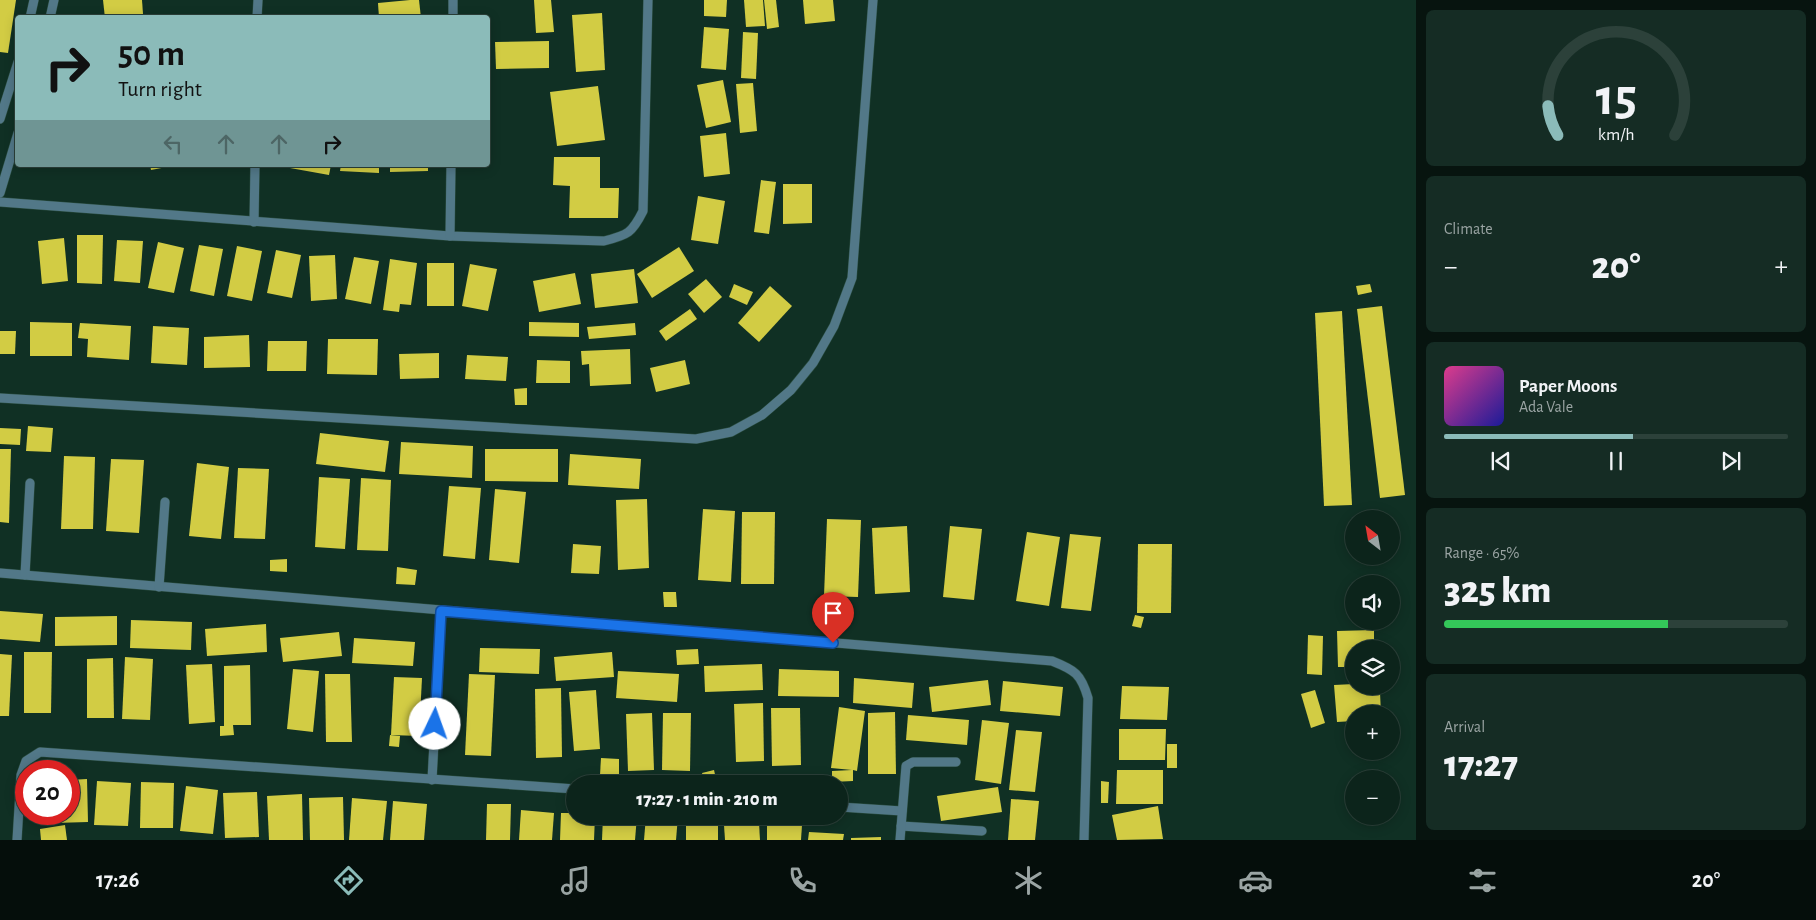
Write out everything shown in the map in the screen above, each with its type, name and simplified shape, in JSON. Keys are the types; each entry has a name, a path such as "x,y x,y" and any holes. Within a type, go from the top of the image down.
{"lane":[{"path":"31,15 34,0"},
{"path":"51,15 54,0"},
{"path":"258,0 258,15"},
{"path":"453,0 453,15"},
{"path":"0,202 450,236 604,241 622,237 634,228 643,211 648,0"},
{"path":"0,398 696,439 732,432 762,415 791,390 814,363 834,326 852,278 873,0"},
{"path":"0,119 15,72"},
{"path":"0,193 15,143"},
{"path":"254,222 255,167"},
{"path":"450,236 451,167"},
{"path":"25,575 30,483"},
{"path":"159,587 165,502"},
{"path":"0,573 1052,661 1068,667 1082,680 1088,698 1084,840"},
{"path":"432,780 441,611"},
{"path":"17,840 21,775 26,761 40,752 566,789"},
{"path":"900,840 906,766 913,762 956,762"},
{"path":"848,808 902,811"},
{"path":"900,826 982,831"}],"building":[{"path":"0,0 16,0 8,53 0,52"},
{"path":"103,0 142,0 143,14 105,15"},
{"path":"419,0 421,15 379,15 378,3"},
{"path":"534,0 551,0 554,32 536,33"},
{"path":"704,0 727,0 726,17 704,16"},
{"path":"744,0 763,0 765,26 746,27"},
{"path":"764,0 776,0 779,27 767,29"},
{"path":"803,0 833,0 835,21 805,24"},
{"path":"602,13 605,70 576,72 572,15"},
{"path":"704,27 729,29 726,70 701,68"},
{"path":"743,32 758,33 756,79 741,78"},
{"path":"549,41 549,68 496,69 495,42"},
{"path":"723,80 731,122 706,128 697,85"},
{"path":"753,83 757,131 740,133 736,84"},
{"path":"598,86 605,140 557,146 550,92"},
{"path":"726,133 730,174 704,177 700,136"},
{"path":"554,157 600,157 600,188 619,188 618,218 569,218 570,186 553,185"},
{"path":"150,167 167,167 151,170"},
{"path":"290,167 331,167 329,175"},
{"path":"341,167 379,167 379,173 340,171"},
{"path":"390,167 428,167 428,171 390,172"},
{"path":"761,180 776,182 769,234 754,232"},
{"path":"783,184 812,184 812,223 783,224"},
{"path":"698,196 725,201 718,244 691,240"},
{"path":"77,235 103,235 102,284 77,283"},
{"path":"64,238 68,281 42,284 38,241"},
{"path":"117,240 143,241 140,283 114,281"},
{"path":"158,242 184,248 174,293 148,288"},
{"path":"199,245 223,249 214,296 190,291"},
{"path":"237,246 262,251 252,301 227,296"},
{"path":"679,247 694,271 652,298 637,274"},
{"path":"276,250 301,255 292,298 267,293"},
{"path":"335,255 337,299 311,301 309,256"},
{"path":"354,257 379,261 371,304 345,299"},
{"path":"390,259 417,263 411,305 400,304 399,312 383,310"},
{"path":"427,263 454,263 454,306 427,306"},
{"path":"470,264 497,269 488,311 462,306"},
{"path":"634,269 638,303 595,308 591,274"},
{"path":"575,273 581,304 539,312 533,281"},
{"path":"706,279 722,297 704,313 688,294"},
{"path":"734,284 753,292 747,305 729,297"},
{"path":"1370,284 1372,292 1358,295 1356,286"},
{"path":"770,286 792,306 759,342 738,323"},
{"path":"1382,306 1405,495 1380,498 1357,309"},
{"path":"690,309 697,319 666,341 659,331"},
{"path":"1342,311 1352,505 1324,506 1315,313"},
{"path":"30,322 72,323 72,356 30,356"},
{"path":"529,322 579,323 579,337 529,336"},
{"path":"80,323 131,326 129,360 87,357 88,339 78,338"},
{"path":"635,323 636,335 589,339 587,327"},
{"path":"153,326 189,328 187,365 151,363"},
{"path":"0,331 16,331 15,354 0,354"},
{"path":"249,335 250,367 204,368 204,337"},
{"path":"328,339 378,339 377,375 327,374"},
{"path":"268,341 307,341 306,371 267,371"},
{"path":"630,349 631,384 590,386 589,364 582,365 581,351"},
{"path":"439,353 439,378 400,379 399,354"},
{"path":"467,355 508,357 506,381 465,379"},
{"path":"537,360 570,361 570,383 536,383"},
{"path":"685,360 690,384 656,392 650,368"},
{"path":"527,388 527,405 515,405 514,389"},
{"path":"28,426 53,428 51,452 26,451"},
{"path":"0,428 21,429 20,445 0,444"},
{"path":"320,433 389,441 385,472 316,464"},
{"path":"401,442 473,446 472,478 399,474"},
{"path":"0,449 11,449 9,523 0,522"},
{"path":"485,449 558,449 558,482 485,481"},
{"path":"570,454 641,459 639,489 568,485"},
{"path":"64,456 95,457 93,529 61,529"},
{"path":"111,459 144,460 139,533 106,531"},
{"path":"197,463 229,467 221,539 189,536"},
{"path":"238,468 269,469 265,539 234,538"},
{"path":"319,477 350,479 345,549 315,547"},
{"path":"361,478 391,480 388,551 357,550"},
{"path":"449,486 481,488 475,559 443,556"},
{"path":"495,489 526,492 519,563 489,560"},
{"path":"647,499 649,568 618,570 616,500"},
{"path":"703,509 735,511 731,582 698,580"},
{"path":"742,512 775,512 774,584 741,584"},
{"path":"827,519 861,520 858,597 824,596"},
{"path":"907,526 910,592 875,594 872,528"},
{"path":"950,526 982,529 974,600 943,597"},
{"path":"1027,532 1060,537 1049,606 1016,601"},
{"path":"1070,534 1101,537 1091,611 1061,608"},
{"path":"573,544 601,546 599,574 571,573"},
{"path":"1138,544 1172,544 1171,613 1137,613"},
{"path":"287,559 287,572 270,571 270,560"},
{"path":"397,567 417,570 415,585 396,584"},
{"path":"663,592 676,592 677,607 664,607"},
{"path":"0,611 43,614 40,642 0,639"},
{"path":"1135,615 1144,617 1141,628 1132,626"},
{"path":"117,616 117,645 55,646 55,617"},
{"path":"131,620 192,622 191,650 130,648"},
{"path":"266,624 267,652 207,656 205,629"},
{"path":"1374,630 1374,640 1345,640 1345,667 1338,667 1337,631"},
{"path":"339,632 342,656 283,662 280,638"},
{"path":"1308,635 1323,636 1322,675 1307,674"},
{"path":"354,638 415,642 413,666 352,663"},
{"path":"480,648 540,649 539,674 479,672"},
{"path":"698,649 699,664 677,665 676,650"},
{"path":"24,652 52,652 51,713 24,713"},
{"path":"612,652 614,677 556,681 554,657"},
{"path":"0,654 12,655 9,716 0,716"},
{"path":"125,657 153,659 150,720 122,719"},
{"path":"113,658 114,718 87,718 87,659"},
{"path":"212,664 215,722 189,724 186,665"},
{"path":"762,664 763,690 705,692 704,666"},
{"path":"250,665 251,725 233,725 234,735 220,736 220,726 224,726 224,666"},
{"path":"293,669 319,671 313,732 287,729"},
{"path":"779,669 839,671 839,697 778,696"},
{"path":"618,671 679,674 677,702 616,698"},
{"path":"325,674 350,674 352,742 326,742"},
{"path":"469,674 495,675 491,756 465,755"},
{"path":"394,677 422,678 419,736 391,735"},
{"path":"854,678 914,683 912,708 853,703"},
{"path":"988,680 991,705 932,712 929,687"},
{"path":"1003,681 1063,687 1060,716 1000,711"},
{"path":"1345,684 1345,695 1380,695 1381,705 1345,705 1345,722 1337,722 1334,685"},
{"path":"1122,686 1169,687 1167,720 1120,719"},
{"path":"561,688 562,757 536,758 535,689"},
{"path":"596,690 600,749 574,751 569,692"},
{"path":"1315,690 1325,723 1311,728 1301,694"},
{"path":"763,703 764,761 736,762 734,704"},
{"path":"839,707 865,711 857,771 853,770 853,781 848,781 848,775 832,775 832,771 852,770 831,768"},
{"path":"771,708 800,708 801,765 772,766"},
{"path":"895,712 896,774 868,774 868,713"},
{"path":"652,713 654,770 628,771 626,714"},
{"path":"663,713 691,713 690,771 662,770"},
{"path":"908,715 969,720 967,745 906,740"},
{"path":"982,720 1009,723 1001,784 975,780"},
{"path":"1119,729 1166,729 1165,760 1119,760"},
{"path":"1016,730 1042,732 1035,792 1009,790"},
{"path":"390,735 400,736 399,747 389,746"},
{"path":"1167,744 1177,744 1177,768 1167,768"},
{"path":"601,758 619,759 619,775 600,775"},
{"path":"714,770 715,775 703,775 702,773"},
{"path":"1117,770 1163,770 1163,804 1116,804"},
{"path":"80,779 87,779 88,822 80,822"},
{"path":"97,781 131,783 128,826 94,825"},
{"path":"1101,781 1109,782 1108,803 1101,803"},
{"path":"141,782 174,783 173,828 140,828"},
{"path":"186,786 218,790 213,834 180,831"},
{"path":"998,787 1002,812 941,821 937,796"},
{"path":"257,792 259,837 225,838 223,793"},
{"path":"302,794 303,840 269,840 267,796"},
{"path":"343,797 344,840 310,840 309,798"},
{"path":"352,798 387,801 383,840 349,840"},
{"path":"1011,799 1039,801 1035,840 1008,840"},
{"path":"393,801 427,804 424,840 390,840"},
{"path":"487,804 511,804 510,840 486,840"},
{"path":"1158,806 1163,839 1117,840 1112,815"},
{"path":"521,810 554,813 552,840 519,840"},
{"path":"561,813 566,813 566,825 595,825 594,840 560,840"},
{"path":"65,825 67,840 41,840 40,829"},
{"path":"603,825 636,825 635,840 602,840"},
{"path":"645,825 677,825 676,840 644,840"},
{"path":"686,825 718,825 718,840 686,840"},
{"path":"724,825 759,825 760,840 725,840"},
{"path":"767,825 802,825 801,840 767,840"},
{"path":"809,832 844,834 843,840 808,840"},
{"path":"881,837 881,840 851,840 851,838"}],"route":[{"path":"435,724 441,611 833,643"}]}
